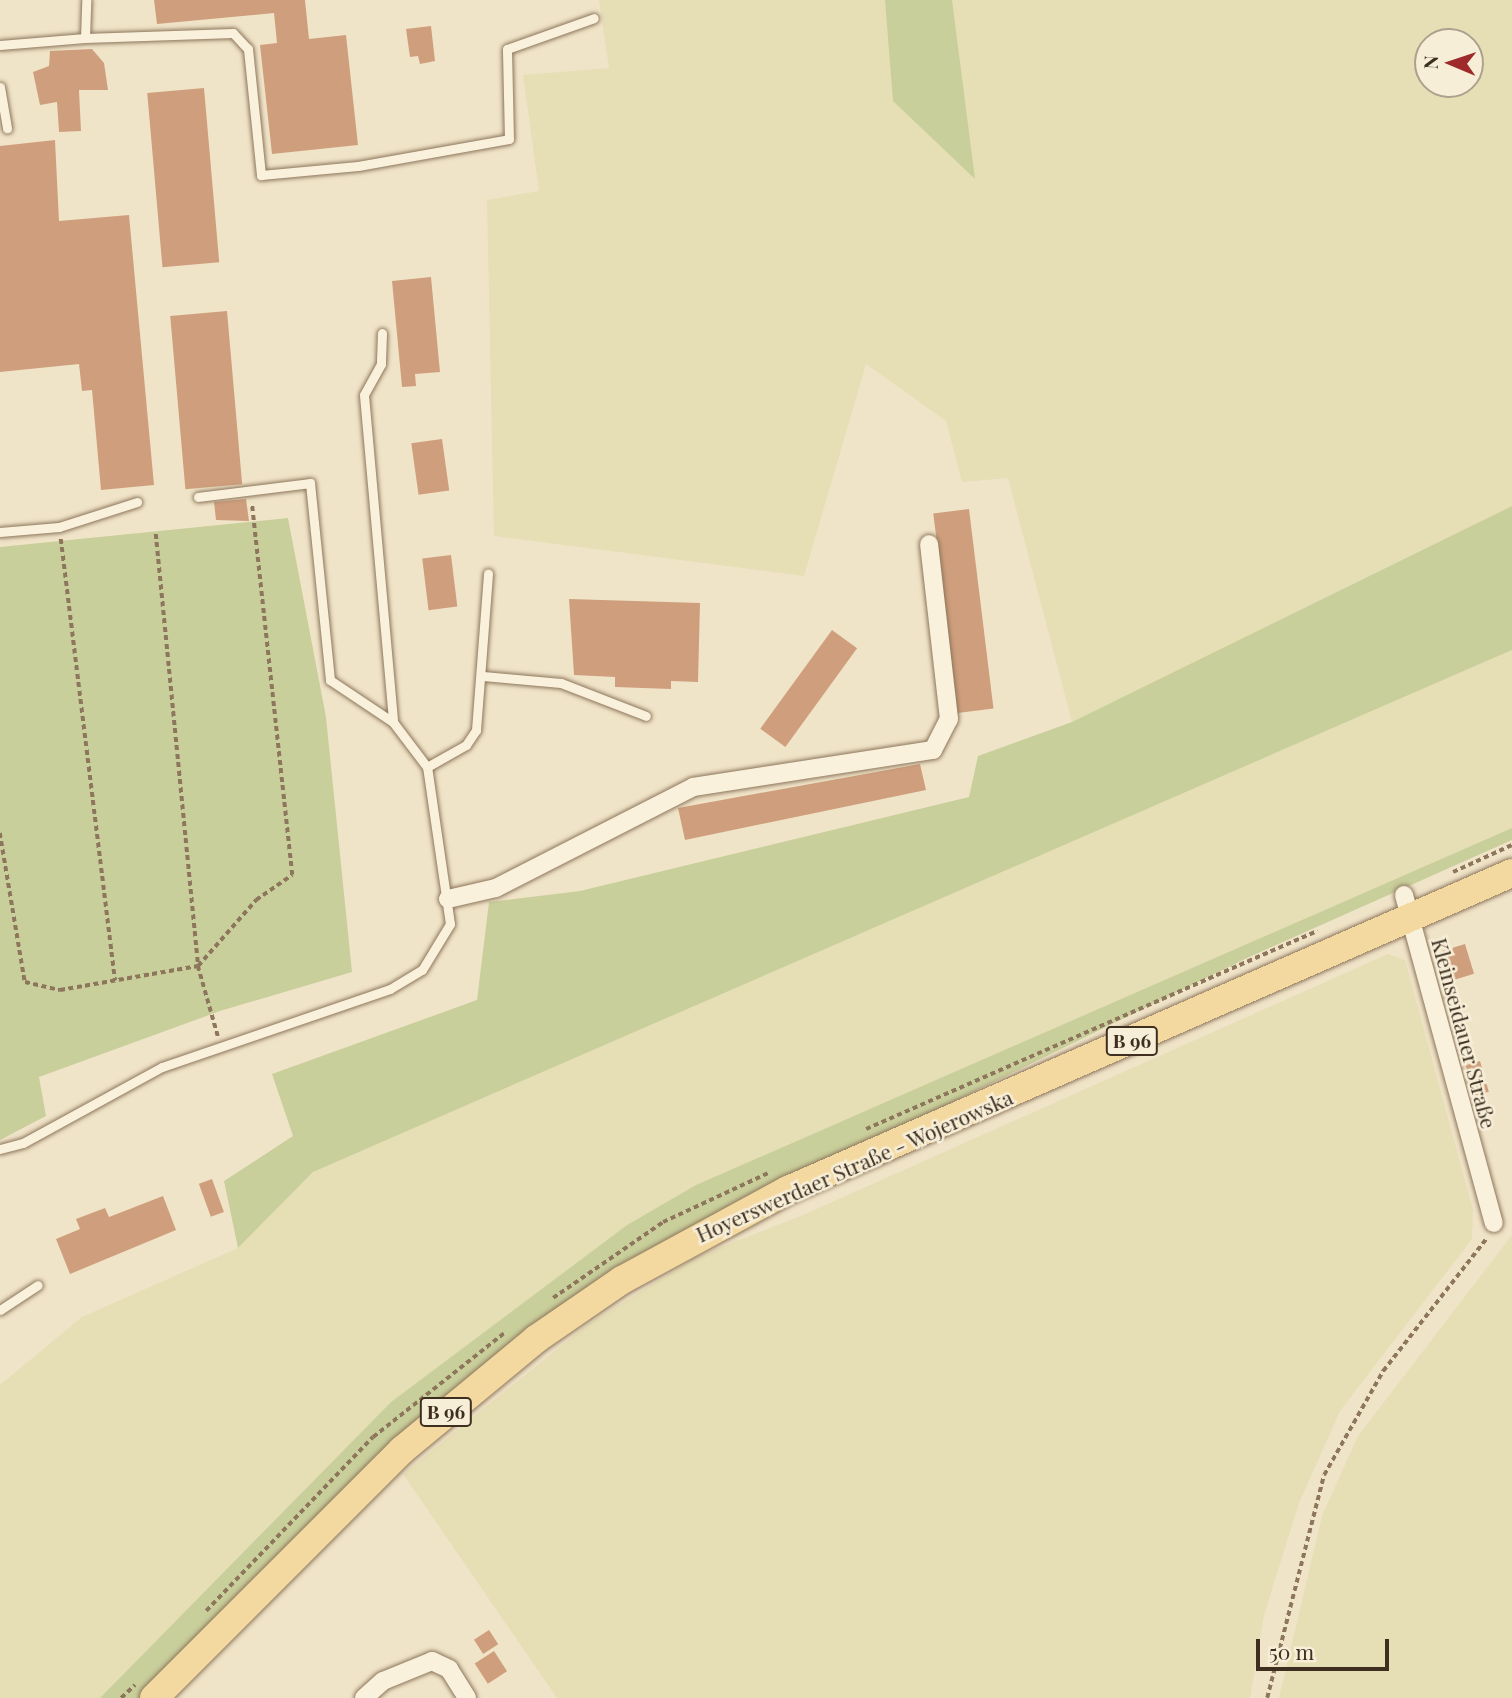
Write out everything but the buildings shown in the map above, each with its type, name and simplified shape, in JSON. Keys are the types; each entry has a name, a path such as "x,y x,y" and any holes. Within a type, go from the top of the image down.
{"main road":[{"name":"Hoyerswerdaer Straße - Wojerowska","path":"154,1698 402,1450 536,1339 622,1280 788,1191 1407,907 1512,873"}],"street":[{"path":"448,900 496,888 692,787 933,750 949,719 929,544"},
{"name":"Kleinseidauer Straße","path":"1407,907 1494,1223"},
{"path":"364,1698 383,1681 432,1661 449,1669 467,1698"}],"lane":[{"path":"85,38 86,0"},
{"path":"0,46 85,38 233,33 248,49 261,175 358,166 509,139 507,49 594,18"},
{"path":"0,87 7,128"},
{"path":"382,333 381,364 364,395 393,722"},
{"path":"0,1149 23,1143 162,1066 390,989 422,970 450,924 427,767 393,722 330,680 310,483 198,497"},
{"path":"0,532 60,527 137,502"},
{"path":"427,767 466,746 476,730 483,676 488,573"},
{"path":"483,676 561,683 646,716"},
{"path":"0,1310 38,1284"}],"path":[{"path":"0,833 25,982 60,990 198,966 256,900 292,875 251,490"},
{"path":"156,534 197,901 198,966 220,1045"},
{"path":"61,539 114,981"},
{"path":"1266,1698 1324,1475 1383,1370 1475,1258 1494,1223"}],"shaded area":[{"path":"599,0 1512,0 1512,506 1072,722 1008,478 962,482 946,421 866,364 804,576 494,536 487,200 539,191 523,75 609,68"},
{"path":"1512,650 1512,828 696,1185 627,1225 391,1402 100,1698 0,1698 0,1385 82,1317 238,1248 313,1172"},
{"path":"1388,954 1405,960 1473,1210 1472,1239 1340,1411 1299,1503 1264,1615 1250,1698 557,1698 403,1474 587,1325 696,1257 803,1215"},
{"path":"1512,1235 1512,1698 1279,1698 1322,1516 1358,1436"}],"green space":[{"path":"885,0 952,0 975,179 893,101"},
{"path":"1512,506 1512,650 313,1172 238,1248 224,1181 293,1136 272,1074 477,1000 489,902 580,891 969,797 978,756 1072,722"},
{"path":"288,518 326,717 352,972 220,1011 39,1077 46,1116 0,1140 0,547"},
{"path":"1512,828 1512,840 1247,958 636,1257 143,1698 100,1698 391,1402 627,1225 696,1185"}]}
